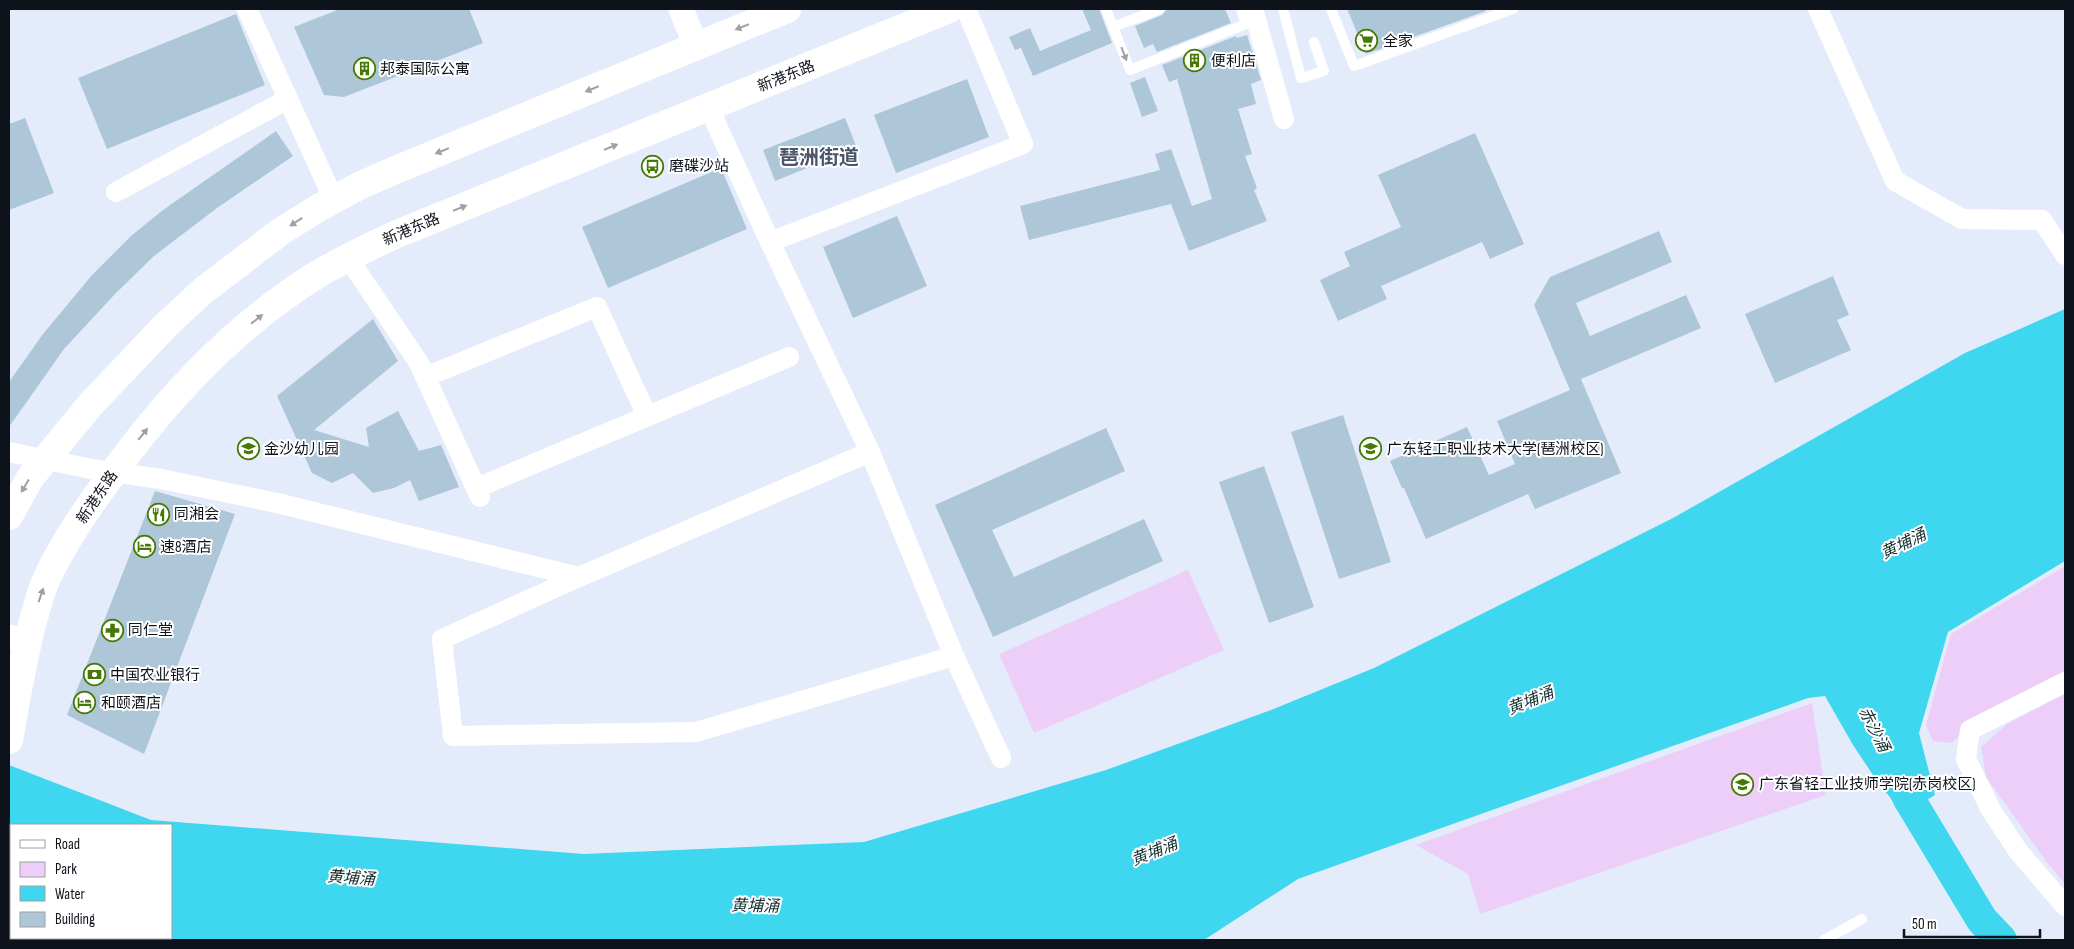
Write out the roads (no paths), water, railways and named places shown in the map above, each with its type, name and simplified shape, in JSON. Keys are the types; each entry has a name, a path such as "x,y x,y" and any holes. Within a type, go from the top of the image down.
{"main road":[{"path":"9,516 30,478 46,458 91,404 167,324 204,290 280,232 359,186 787,9"},
{"name":"新港东路","path":"9,740 15,708 15,667 18,639 47,579 87,508 175,396 217,353 278,302 318,274 424,223 949,9"}],"street":[{"path":"247,9 334,200"},
{"path":"681,9 696,46"},
{"path":"770,242 1023,144 966,9"},
{"path":"1253,9 1284,119"},
{"path":"1818,9 1895,181 1962,219 2042,220 2065,255"},
{"path":"116,192 288,99"},
{"path":"708,108 870,452 954,656 1001,758"},
{"path":"348,258 419,364 478,492 647,416 789,357"},
{"path":"425,377 597,307 647,416"},
{"path":"9,452 113,473 161,479 277,503 579,577"},
{"path":"870,452 579,577 442,639 453,736 696,732 954,656"},
{"path":"2065,682 1970,730 1966,759 1991,810 2018,851 2065,906"}],"lane":[{"path":"1106,9 1130,70 1246,24 1241,9"},
{"path":"1113,27 1160,9"},
{"path":"1283,9 1301,78 1324,71 1314,42"},
{"path":"1331,9 1354,66 1513,9"},
{"path":"1824,940 1862,919"}],"water":[{"name":"黄埔涌","path":"2065,309 2065,561 1948,632 1919,733 1935,795 1904,814 1879,784 1853,745 1825,696 1808,698 1298,879 1204,940 9,940 9,765 151,820 584,854 864,842 1106,770 1271,710 1374,668 1673,518 1965,353"}],"waterway":[{"name":"赤沙涌","path":"1894,768 1909,799 1982,920 2001,940"}],"place":[{"name":"全家","path":"1367,41"},
{"name":"便利店","path":"1195,61"},
{"name":"邦泰国际公寓","path":"364,69"},
{"name":"磨碟沙站","path":"653,166"},
{"name":"金沙幼儿园","path":"248,449"},
{"name":"广东轻工职业技术大学(琶洲校区)","path":"1371,449"},
{"name":"同湘会","path":"158,514"},
{"name":"速8酒店","path":"144,547"},
{"name":"同仁堂","path":"112,630"},
{"name":"中国农业银行","path":"94,675"},
{"name":"和颐酒店","path":"85,703"},
{"name":"广东省轻工业技师学院(赤岗校区)","path":"1743,784"}],"district":[{"name":"琶洲街道","path":"819,157"}]}
